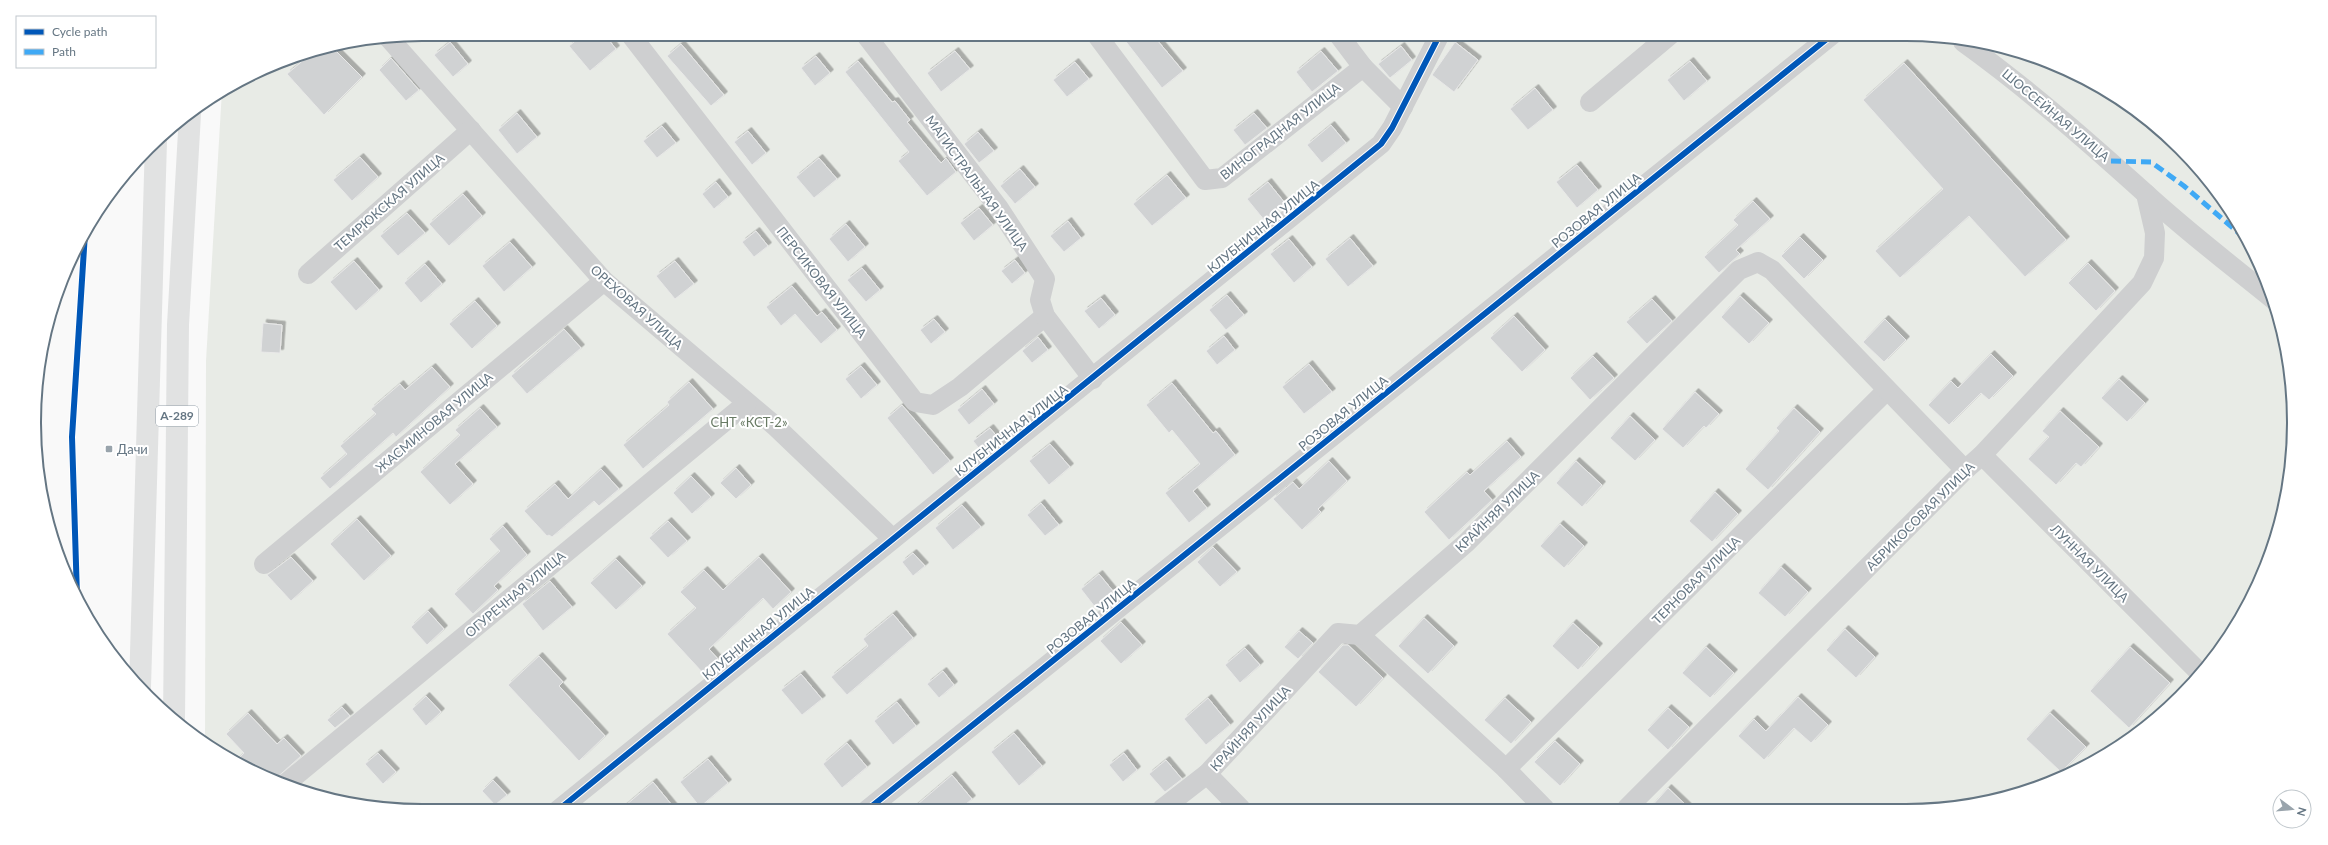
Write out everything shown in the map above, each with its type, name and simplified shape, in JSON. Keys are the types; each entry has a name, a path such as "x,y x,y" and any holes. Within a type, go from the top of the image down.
{"highway":[{"name":"А-289","path":"174,712 178,325 190,120"},
{"name":"А-289","path":"140,678 156,150"}],"street":[{"name":"ПЕРСИКОВАЯ УЛИЦА","path":"635,41 914,402 933,405 960,387 1045,316"},
{"name":"МАГИСТРАЛЬНАЯ УЛИЦА","path":"870,41 998,207 1045,279 1040,300 1045,316 1093,379"},
{"name":"ВИНОГРАДНАЯ УЛИЦА","path":"1101,41 1205,180 1222,178 1363,66"},
{"path":"1343,41 1363,66 1403,107"},
{"name":"КЛУБНИЧНАЯ УЛИЦА","path":"566,804 892,538 1093,379 1381,144 1403,107 1436,41"},
{"path":"1590,102 1663,41"},
{"name":"РОЗОВАЯ УЛИЦА","path":"874,804 1824,41"},
{"name":"ОРЕХОВАЯ УЛИЦА","path":"393,42 604,281 775,426 892,538"},
{"name":"ШОССЕЙНАЯ УЛИЦА","path":"1969,46 2014,80 2111,161 2146,194 2264,291"},
{"name":"ТЕМРЮКСКАЯ УЛИЦА","path":"308,274 471,130"},
{"name":"АБРИКОСОВАЯ УЛИЦА","path":"1631,804 1965,470 1982,455 2142,282 2154,258 2155,233 2146,194"},
{"name":"КРАЙНЯЯ УЛИЦА","path":"1168,804 1206,774 1338,633 1360,634 1466,543 1739,270 1758,262 1772,270 1887,390"},
{"name":"ЖАСМИНОВАЯ УЛИЦА","path":"264,564 604,281"},
{"path":"1887,390 1965,470"},
{"name":"ТЕРНОВАЯ УЛИЦА","path":"1506,769 1887,390"},
{"name":"ОГУРЕЧНАЯ УЛИЦА","path":"290,780 747,403"},
{"name":"ЛУННАЯ УЛИЦА","path":"1982,455 2197,669"},
{"path":"1360,634 1506,769 1541,804"},
{"path":"1206,774 1236,804"}],"green space":[{"name":"СНТ «КСТ-2»","path":"422,41 1906,41 1955,44 1980,48 2028,61 2051,70 2074,80 2117,105 2138,120 2175,153 2208,190 2223,211 2248,254 2258,277 2267,300 2280,348 2284,373 2287,422 2284,472 2280,497 2267,545 2248,591 2223,634 2208,655 2175,692 2157,709 2117,740 2074,765 2051,775 2028,784 1980,797 1955,801 1906,804 422,804 373,801 348,797 300,784 254,765 205,736 206,361 221,99 254,80 277,70 300,61 348,48 373,44"}],"building":[{"path":"575,41 610,41 616,49 590,71 569,46"},
{"path":"1125,41 1158,41 1183,71 1162,88"},
{"path":"450,42 468,64 453,77 434,55"},
{"path":"1455,42 1478,60 1454,92 1432,75"},
{"path":"681,44 724,95 711,106 667,56"},
{"path":"1401,46 1412,60 1390,78 1378,64"},
{"path":"336,51 362,77 324,115 287,74 304,60"},
{"path":"955,51 970,69 941,92 927,73"},
{"path":"1321,51 1338,71 1312,92 1296,72"},
{"path":"816,56 830,73 815,86 801,68"},
{"path":"391,58 419,90 406,101 379,70"},
{"path":"858,61 892,102 895,101 910,120 907,122 941,163 946,158 956,172 927,196 898,161 909,152 845,72"},
{"path":"1690,61 1707,81 1684,101 1667,80"},
{"path":"1075,62 1089,79 1067,97 1053,80"},
{"path":"1904,63 2066,240 2025,277 1969,216 1900,278 1875,251 1943,189 1863,100"},
{"path":"1535,88 1553,110 1528,130 1510,109"},
{"path":"517,113 537,137 517,154 498,130"},
{"path":"1254,113 1267,128 1245,145 1233,130"},
{"path":"1331,125 1346,143 1322,163 1307,145"},
{"path":"662,126 676,143 657,158 643,141"},
{"path":"748,131 766,153 752,165 734,142"},
{"path":"978,132 994,151 979,163 964,144"},
{"path":"360,157 378,177 352,201 333,180"},
{"path":"819,158 837,179 814,198 796,177"},
{"path":"1577,165 1598,190 1577,208 1556,182"},
{"path":"1020,169 1035,187 1015,204 1000,186"},
{"path":"1167,175 1186,198 1152,226 1133,204"},
{"path":"716,182 728,197 714,209 702,194"},
{"path":"1268,182 1285,203 1265,221 1247,199"},
{"path":"463,194 482,216 449,246 429,224"},
{"path":"1753,201 1770,219 1736,250 1740,254 1719,273 1704,257 1738,225 1733,220"},
{"path":"979,208 993,225 974,241 960,223"},
{"path":"407,213 425,233 398,256 380,236"},
{"path":"1068,221 1081,238 1064,252 1050,236"},
{"path":"846,224 865,247 848,262 829,239"},
{"path":"756,231 768,246 754,257 742,242"},
{"path":"1800,237 1823,260 1804,279 1781,256"},
{"path":"1350,238 1373,266 1348,287 1325,259"},
{"path":"1289,239 1312,267 1294,283 1270,254"},
{"path":"510,242 532,267 504,292 482,266"},
{"path":"1015,260 1025,273 1012,284 1001,271"},
{"path":"354,261 379,290 356,311 330,282"},
{"path":"675,261 694,284 675,299 656,276"},
{"path":"2088,263 2115,291 2096,311 2068,283"},
{"path":"425,264 442,284 421,303 404,283"},
{"path":"862,268 880,290 866,302 847,280"},
{"path":"792,286 817,316 822,312 837,330 821,344 795,314 781,326 766,307"},
{"path":"1227,295 1244,315 1226,330 1209,310"},
{"path":"1740,296 1769,323 1749,344 1721,317"},
{"path":"1101,298 1115,315 1099,329 1084,311"},
{"path":"1652,299 1672,321 1647,344 1626,322"},
{"path":"475,301 497,326 472,349 449,324"},
{"path":"1514,316 1545,350 1522,372 1490,338"},
{"path":"934,319 945,332 931,344 920,330"},
{"path":"1885,319 1906,340 1884,362 1863,342"},
{"path":"263,323 282,325 280,353 261,352"},
{"path":"564,329 581,348 527,394 511,376"},
{"path":"1224,336 1235,350 1217,365 1206,351"},
{"path":"1038,337 1048,350 1032,363 1022,351"},
{"path":"1991,354 2013,376 1989,400 1981,393 1949,425 1928,405 1951,381 1958,388"},
{"path":"1593,356 1614,378 1590,400 1570,378"},
{"path":"1309,364 1332,392 1304,414 1282,387"},
{"path":"861,366 877,385 861,399 845,379"},
{"path":"432,367 450,387 396,437 393,433 330,489 320,478 347,454 340,446 376,414 371,409 400,384 405,390"},
{"path":"2119,379 2145,403 2127,422 2101,398"},
{"path":"689,382 713,409 643,469 623,445 669,405 667,402"},
{"path":"1172,383 1213,433 1216,431 1235,455 1193,491 1207,508 1189,523 1165,493 1200,464 1172,430 1169,433 1146,405"},
{"path":"982,389 994,404 969,425 957,410"},
{"path":"1695,392 1719,414 1706,428 1704,426 1683,448 1662,429"},
{"path":"902,405 950,461 933,475 887,418"},
{"path":"480,408 497,427 455,464 473,484 450,505 420,472 460,435 455,430"},
{"path":"1794,408 1820,432 1768,490 1745,469 1779,431 1776,428"},
{"path":"2060,411 2099,447 2081,467 2076,463 2056,485 2028,459 2049,437 2042,431"},
{"path":"1630,416 1655,440 1635,461 1610,438"},
{"path":"990,428 999,439 982,452 973,441"},
{"path":"1507,441 1521,457 1484,491 1492,500 1449,540 1424,512 1467,472 1470,475"},
{"path":"1050,444 1070,467 1049,485 1029,461"},
{"path":"1329,461 1347,481 1318,509 1321,512 1302,530 1273,499 1293,482 1299,489"},
{"path":"1576,461 1602,485 1582,507 1556,483"},
{"path":"736,468 751,485 736,499 720,483"},
{"path":"601,469 619,489 599,506 594,501 552,537 549,535 547,536 524,511 555,484 568,499"},
{"path":"691,476 711,497 692,514 673,493"},
{"path":"1715,492 1738,514 1712,542 1689,521"},
{"path":"1041,503 1059,525 1045,536 1027,515"},
{"path":"962,505 981,527 953,550 935,528"},
{"path":"357,519 391,556 364,581 330,544"},
{"path":"668,521 687,541 668,558 649,538"},
{"path":"1560,524 1584,546 1564,568 1540,546"},
{"path":"503,526 527,555 494,586 498,590 473,614 454,594 500,551 489,539"},
{"path":"1213,547 1237,572 1220,587 1197,562"},
{"path":"913,553 925,566 913,576 902,562"},
{"path":"291,557 313,581 291,601 267,575"},
{"path":"759,557 791,592 773,609 763,598 709,649 718,659 703,673 667,634 696,608 680,592 704,570 723,590"},
{"path":"616,559 642,586 616,610 590,583"},
{"path":"1781,567 1808,592 1785,617 1758,593"},
{"path":"1099,574 1113,591 1095,607 1081,589"},
{"path":"550,581 572,607 543,631 522,604"},
{"path":"428,611 444,629 427,645 411,627"},
{"path":"893,614 913,638 847,695 831,677 868,646 863,639"},
{"path":"1424,618 1454,646 1428,674 1398,646"},
{"path":"1121,622 1142,645 1121,664 1100,641"},
{"path":"1573,623 1599,647 1578,670 1552,646"},
{"path":"1845,629 1875,657 1856,678 1826,650"},
{"path":"1299,631 1313,643 1298,659 1284,647"},
{"path":"1343,645 1348,645 1383,678 1356,707 1318,672"},
{"path":"1706,647 1734,673 1710,698 1682,673"},
{"path":"2130,647 2170,683 2129,728 2090,691"},
{"path":"1245,648 1260,665 1240,683 1225,665"},
{"path":"539,656 563,682 559,686 605,736 579,761 508,685"},
{"path":"943,671 954,685 939,698 927,684"},
{"path":"801,674 822,699 802,715 781,690"},
{"path":"426,696 441,712 426,726 412,709"},
{"path":"1798,697 1828,725 1811,743 1794,728 1764,760 1738,736 1754,719 1766,731"},
{"path":"1208,698 1230,725 1206,745 1184,719"},
{"path":"1505,698 1531,722 1511,744 1484,720"},
{"path":"897,702 916,726 893,745 874,721"},
{"path":"342,707 350,716 335,728 327,720"},
{"path":"1668,708 1689,727 1668,750 1647,730"},
{"path":"248,713 277,744 284,738 301,756 279,776 240,757 244,753 226,734"},
{"path":"2050,713 2086,747 2063,770 2060,771 2026,739"},
{"path":"1014,733 1042,766 1019,786 991,752"},
{"path":"1555,741 1580,764 1560,786 1534,762"},
{"path":"847,743 867,767 842,788 823,764"},
{"path":"378,753 396,772 383,784 365,764"},
{"path":"1124,753 1137,770 1123,782 1109,765"},
{"path":"708,759 728,783 704,804 698,804 680,782"},
{"path":"1166,760 1182,779 1165,792 1149,774"},
{"path":"952,775 972,799 966,804 918,804"},
{"path":"493,780 507,795 496,804 494,804 482,791"},
{"path":"653,782 671,804 627,804"},
{"path":"1668,788 1685,804 1654,804"}],"marked path":[{"path":"2111,161 2151,162 2184,186 2234,229"}],"cycle path":[{"path":"566,804 1381,144 1392,128 1436,41"},
{"path":"874,804 1824,41"},
{"path":"77,583 72,437 84,246"}],"place":[{"name":"Дачи","path":"109,449"}]}
